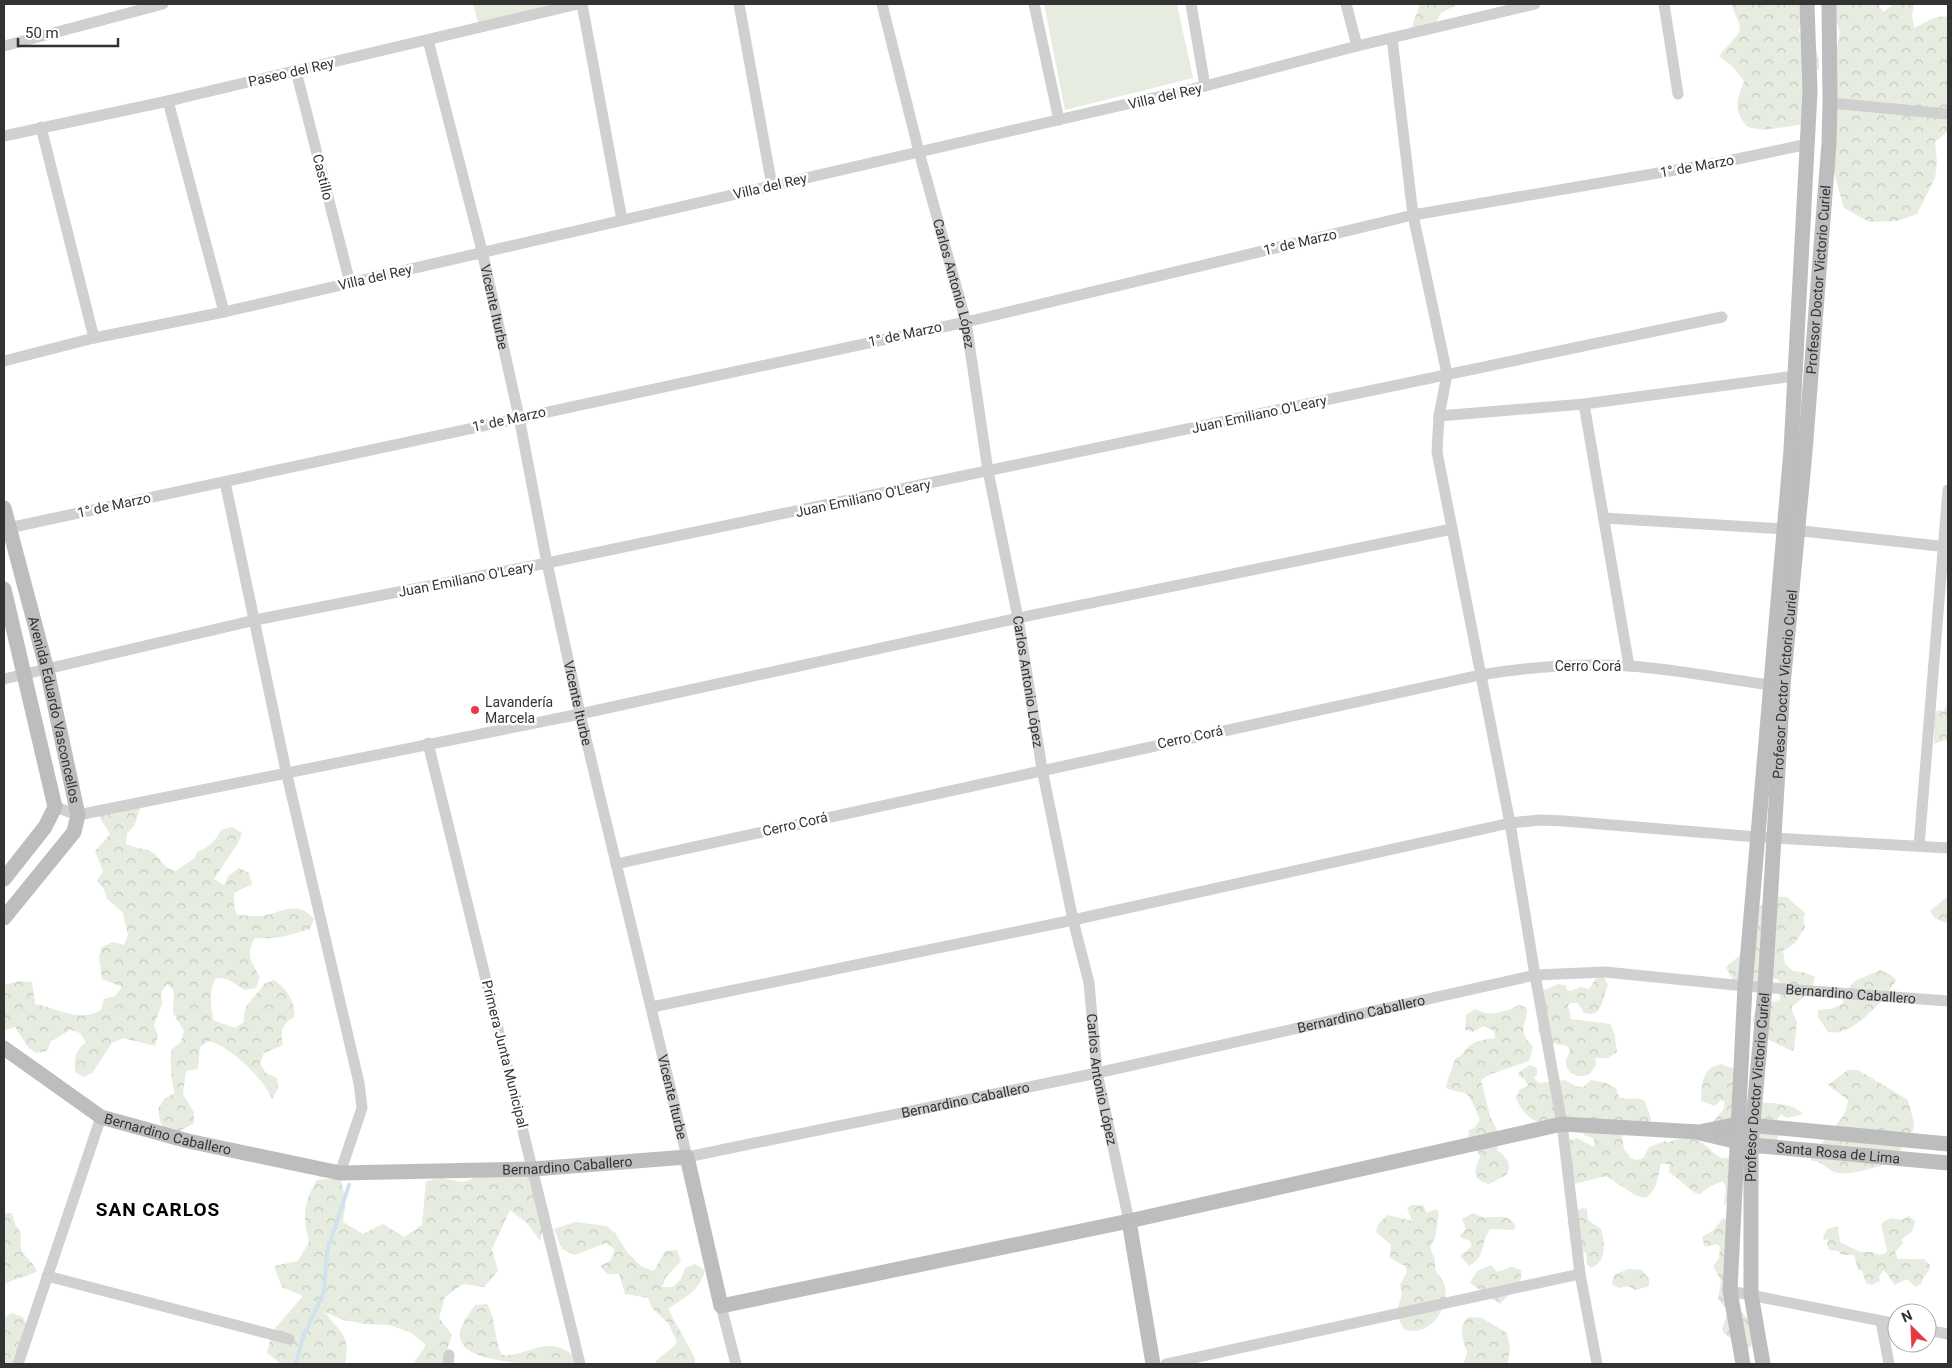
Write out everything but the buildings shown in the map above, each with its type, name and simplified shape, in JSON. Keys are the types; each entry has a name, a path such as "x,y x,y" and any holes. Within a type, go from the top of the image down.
{"street":[{"path":"4,46 148,6 163,4"},
{"name":"Paseo del Rey","path":"4,136 168,101 578,4"},
{"path":"582,4 622,220"},
{"path":"739,4 772,186"},
{"name":"Carlos Antonio López","path":"882,4 919,152 966,322 988,472 1018,618 1042,769 1073,920 1089,983 1097,1073 1129,1222 1153,1364"},
{"path":"1034,4 1059,120"},
{"path":"1191,4 1206,86"},
{"path":"1346,4 1357,46"},
{"name":"Villa del Rey","path":"4,361 94,338 224,312 482,251 1206,86 1392,38 1495,9 1535,4"},
{"path":"1664,4 1678,94"},
{"name":"Profesor Doctor Victorio Curiel","path":"1743,1364 1730,1291 1743,1144 1754,1126 1765,988 1791,530 1795,376 1808,144 1810,92 1808,4"},
{"name":"Profesor Doctor Victorio Curiel","path":"1763,1364 1751,1294 1743,1144 1738,1124 1745,986 1770,685 1791,530 1830,102 1828,4"},
{"path":"1392,38 1412,215 1447,374 1439,416 1437,452 1510,823 1562,1124 1580,1274 1596,1364"},
{"name":"Vicente Iturbe","path":"428,40 482,251 519,416 547,564 580,714 736,1364"},
{"name":"Castillo","path":"296,71 350,283"},
{"path":"168,101 224,312"},
{"path":"1830,102 1948,114"},
{"path":"41,127 94,338"},
{"name":"1° de Marzo","path":"6,528 225,482 519,416 966,322 1412,215 1728,161 1808,144"},
{"name":"Juan Emiliano O'Leary","path":"4,679 255,620 547,564 1722,317"},
{"path":"1439,416 1584,404 1795,376"},
{"path":"1584,404 1629,666"},
{"path":"225,482 286,771 359,1083 362,1108 340,1173"},
{"path":"1919,846 1945,547 1948,490"},
{"name":"Avenida Eduardo Vasconcellos","path":"4,508 6,528 48,670 78,815 74,832 4,918"},
{"path":"1604,518 1791,530 1945,547"},
{"path":"55,807 78,815 286,771 580,714 1018,618 1452,529"},
{"name":"Avenida Eduardo Vasconcellos","path":"4,589 55,807 44,827 4,879"},
{"name":"Cerro Corá","path":"616,864 1480,674 1542,666 1629,666 1770,685"},
{"name":"Primera Junta Municipal","path":"428,743 580,1364"},
{"path":"652,1008 1073,920 1510,823 1556,821 1757,837 1948,848"},
{"name":"Bernardino Caballero","path":"4,1048 101,1117 188,1142 340,1173 533,1169 687,1157 1097,1073 1535,975 1604,972 1765,988 1948,1001"},
{"path":"18,1364 101,1117"},
{"path":"721,1306 1129,1222 1562,1124 1699,1132 1738,1124 1948,1144"},
{"name":"Santa Rosa de Lima","path":"1699,1132 1743,1144 1948,1163"},
{"path":"1166,1364 1580,1274"},
{"path":"47,1276 289,1340"},
{"path":"1730,1291 1887,1323"},
{"path":"1881,1322 1889,1364"}],"green space":[{"path":"473,4 558,4 478,23"},
{"path":"1044,4 1177,4 1193,78 1065,110"},
{"path":"1420,4 1458,4 1441,13 1435,25 1418,32 1412,27"},
{"path":"1731,4 1799,4 1801,19 1799,32 1815,48 1819,62 1819,69 1812,73 1813,123 1763,130 1747,127 1742,120 1737,105 1744,81 1732,66 1719,56 1739,33 1740,26"},
{"path":"1831,4 1878,4 1883,12 1892,6 1891,4 1914,4 1912,15 1914,28 1930,19 1943,16 1948,17 1948,131 1935,142 1937,162 1935,178 1917,214 1897,221 1869,222 1844,208 1830,159 1836,50 1840,33"},
{"path":"1948,702 1948,743 1945,740 1934,744 1935,713 1938,710 1944,711"},
{"path":"142,804 134,826 127,833 126,844 150,851 163,864 175,871 195,858 197,852 211,844 221,830 232,827 242,833 238,843 214,879 224,885 229,875 239,868 249,873 252,884 234,893 234,905 237,915 262,916 295,908 308,913 314,919 310,929 276,938 255,938 250,949 250,958 260,977 256,988 245,990 227,979 216,978 212,989 213,1020 235,1028 244,1022 247,1006 264,984 274,980 290,996 294,1006 294,1017 284,1025 283,1045 264,1053 260,1064 266,1073 277,1078 278,1089 272,1099 268,1091 245,1064 218,1044 209,1041 200,1047 198,1069 186,1071 183,1094 194,1112 194,1123 176,1133 165,1130 160,1121 158,1109 164,1099 174,1093 171,1054 172,1049 181,1042 184,1031 173,1013 174,991 167,984 161,993 162,1004 154,1025 158,1036 155,1046 123,1038 112,1043 93,1072 84,1077 75,1072 76,1055 86,1042 80,1033 70,1030 51,1041 47,1051 36,1053 27,1046 15,1027 4,1031 4,985 20,981 32,982 35,1004 77,1015 93,1014 101,1010 104,999 115,996 122,987 102,979 99,957 102,947 113,942 124,945 128,935 123,913 107,899 104,889 97,881 103,871 95,851 110,834 99,816"},
{"path":"1770,896 1787,897 1806,914 1803,918 1805,928 1795,943 1783,951 1785,964 1793,971 1803,972 1815,977 1807,994 1792,1006 1797,1022 1794,1050 1792,1051 1765,1038 1753,1024 1755,1011 1760,1005 1780,1000 1779,980 1773,978 1759,982 1733,980 1726,967 1745,951 1757,909"},
{"path":"1948,896 1948,924 1935,918 1930,911"},
{"path":"1880,970 1891,975 1896,980 1884,998 1867,1016 1857,1023 1838,1032 1828,1032 1818,1017 1818,1010 1831,1009 1842,1004 1849,987 1855,981"},
{"path":"1597,977 1604,977 1608,985 1601,1006 1595,1013 1590,1014 1584,1013 1578,1003 1571,1003 1568,1005 1571,1019 1610,1024 1615,1035 1617,1052 1608,1058 1595,1058 1596,1065 1590,1074 1578,1076 1568,1070 1566,1061 1570,1050 1567,1046 1543,1041 1538,1031 1542,991 1558,984 1566,986 1567,990 1571,991 1580,987 1589,989"},
{"path":"1519,1005 1526,1007 1527,1011 1523,1033 1533,1047 1529,1061 1491,1074 1481,1080 1490,1116 1500,1136 1497,1150 1509,1164 1506,1175 1489,1184 1479,1180 1477,1177 1475,1170 1480,1157 1477,1150 1468,1143 1469,1130 1474,1128 1480,1120 1475,1108 1465,1093 1448,1089 1446,1086 1456,1058 1473,1044 1495,1038 1494,1031 1483,1026 1473,1032 1465,1030 1466,1015 1475,1009 1492,1014"},
{"path":"1721,1064 1735,1069 1732,1091 1740,1097 1758,1102 1787,1105 1796,1108 1803,1114 1787,1118 1781,1114 1776,1121 1779,1134 1775,1145 1713,1122 1724,1109 1724,1103 1726,1105 1724,1101 1721,1100 1715,1106 1701,1101 1702,1083 1710,1069"},
{"path":"1530,1065 1537,1068 1537,1074 1534,1078 1539,1083 1565,1080 1576,1086 1583,1087 1591,1080 1606,1083 1616,1088 1619,1097 1645,1101 1651,1119 1648,1124 1624,1134 1622,1137 1624,1149 1630,1158 1637,1160 1643,1158 1649,1147 1665,1141 1667,1143 1691,1138 1699,1141 1721,1157 1727,1158 1741,1151 1747,1178 1724,1206 1726,1189 1723,1181 1709,1187 1700,1194 1695,1193 1669,1172 1669,1164 1661,1164 1655,1187 1646,1198 1635,1195 1606,1176 1574,1184 1567,1145 1570,1140 1577,1138 1594,1147 1594,1139 1584,1135 1581,1128 1542,1124 1527,1115 1516,1098 1520,1089 1528,1086 1525,1080 1518,1075 1520,1071"},
{"path":"1848,1070 1858,1070 1908,1100 1914,1123 1913,1131 1909,1134 1900,1152 1894,1159 1865,1170 1840,1173 1834,1172 1818,1162 1811,1161 1811,1158 1846,1111 1848,1100 1828,1085"},
{"path":"508,1166 530,1176 546,1218 540,1241 527,1223 510,1210 492,1249 498,1271 484,1287 463,1284 445,1297 439,1318 452,1335 445,1356 448,1364 413,1364 426,1345 410,1332 389,1325 365,1324 343,1320 325,1312 340,1330 345,1340 347,1346 345,1364 281,1364 267,1353 272,1332 303,1296 282,1287 274,1266 298,1261 309,1242 305,1210 317,1180 340,1178 346,1199 343,1222 363,1234 383,1224 404,1237 422,1225 426,1181 441,1178 463,1182"},
{"path":"1412,1205 1423,1205 1427,1213 1436,1209 1439,1212 1435,1238 1430,1247 1435,1260 1435,1270 1444,1282 1446,1296 1441,1313 1435,1320 1421,1330 1413,1331 1404,1329 1396,1314 1402,1294 1400,1284 1407,1272 1405,1266 1390,1258 1391,1245 1376,1232 1378,1224 1388,1215 1412,1221 1407,1208"},
{"path":"1587,1209 1588,1220 1601,1229 1603,1240 1604,1251 1600,1261 1591,1268 1587,1264 1586,1253 1581,1250 1567,1224 1577,1210"},
{"path":"4,1213 12,1213 15,1224 21,1233 22,1251 37,1271 4,1285"},
{"path":"1473,1213 1483,1217 1506,1217 1516,1227 1513,1230 1491,1229 1485,1238 1479,1258 1469,1266 1460,1256 1472,1246 1469,1240 1461,1238 1460,1235 1466,1229 1462,1219"},
{"path":"1909,1216 1915,1221 1913,1230 1902,1239 1903,1243 1895,1252 1898,1259 1924,1259 1930,1265 1930,1269 1921,1284 1916,1287 1906,1279 1895,1285 1884,1270 1879,1276 1880,1281 1872,1285 1866,1283 1862,1270 1858,1270 1854,1255 1842,1255 1838,1251 1829,1250 1827,1244 1829,1239 1824,1240 1823,1237 1827,1229 1838,1226 1840,1242 1860,1252 1873,1252 1879,1255 1886,1253 1887,1250 1881,1224 1890,1218 1902,1220"},
{"path":"1723,1218 1727,1220 1740,1310 1752,1324 1753,1344 1747,1351 1724,1333 1722,1329 1728,1311 1718,1299 1721,1281 1713,1266 1719,1258 1720,1247 1717,1244 1705,1247 1702,1237 1714,1230"},
{"path":"575,1222 607,1226 615,1233 627,1252 642,1267 654,1271 665,1251 677,1250 681,1261 666,1277 662,1287 673,1287 681,1279 685,1268 695,1264 705,1270 696,1288 668,1309 695,1358 695,1364 654,1364 677,1342 668,1323 652,1308 648,1298 625,1294 619,1274 607,1274 600,1266 610,1261 615,1250 606,1243 575,1255 562,1249 554,1229"},
{"path":"1491,1265 1497,1272 1512,1267 1521,1270 1518,1286 1500,1304 1470,1283 1477,1271"},
{"path":"1628,1269 1642,1270 1649,1279 1649,1286 1636,1290 1628,1286 1619,1288 1612,1284 1614,1275"},
{"path":"487,1304 493,1318 497,1343 502,1355 511,1355 550,1346 569,1352 581,1364 531,1364 492,1359 476,1354 464,1346 460,1332 475,1305"},
{"path":"12,1313 23,1317 27,1327 23,1364 4,1364 4,1318"},
{"path":"1469,1317 1482,1318 1507,1333 1510,1348 1508,1364 1463,1364 1467,1353 1462,1329"}],"waterway":[{"path":"296,1364 302,1340 324,1292 327,1252 349,1185"}],"place":[{"name":"Lavandería Marcela","path":"475,710"}],"district":[{"name":"SAN CARLOS","path":"158,1209"}]}
